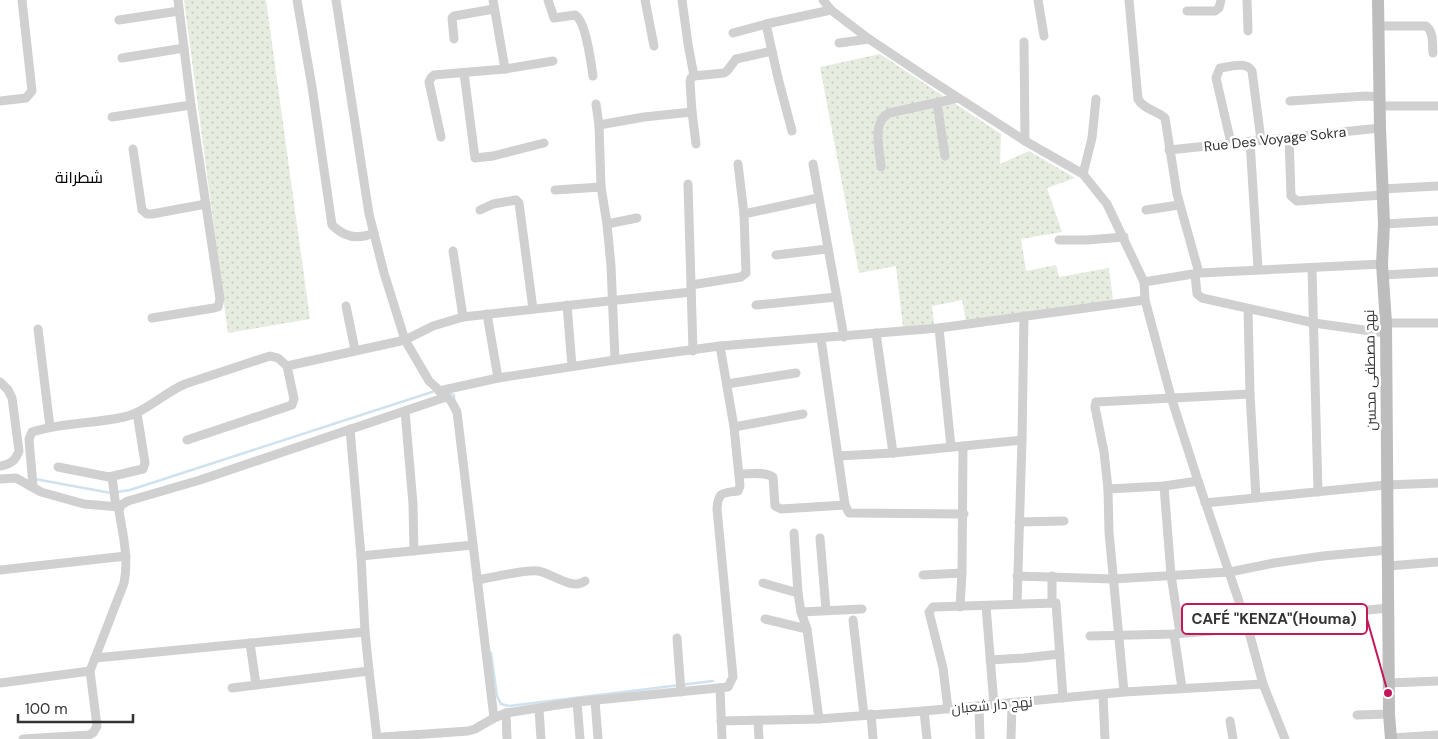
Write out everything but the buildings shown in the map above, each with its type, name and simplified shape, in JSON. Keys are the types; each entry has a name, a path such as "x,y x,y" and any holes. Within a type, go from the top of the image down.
{"main road":[{"name":"نهج مصطفى محسن","path":"1378,0 1384,224 1383,269 1386,328 1386,485 1389,714 1391,738"}],"street":[{"path":"0,101 26,98 32,91 22,0"},
{"path":"152,318 214,308 219,304 220,299 191,105 178,0"},
{"path":"296,0 312,87 332,225 344,234 355,237 364,237 374,233"},
{"path":"336,0 357,140 374,233 384,274 405,340 429,381 454,406 457,412 494,718"},
{"path":"548,0 554,18 575,15 580,19 593,76"},
{"path":"645,0 654,46"},
{"path":"682,0 694,76"},
{"path":"822,0 831,10 870,39 958,98 1025,141 1083,174 1107,204 1124,236 1144,282 1145,300 1171,397 1205,503 1230,572 1264,684 1285,739"},
{"path":"1038,0 1044,36"},
{"path":"1129,0 1138,99 1147,108 1165,118 1179,205 1197,274 1197,294 1199,297 1248,310 1314,323 1386,328 1438,323"},
{"path":"1187,11 1215,10 1218,8 1221,0"},
{"path":"1247,0 1248,31"},
{"path":"454,39 452,18 454,16 493,5 505,69"},
{"path":"733,33 831,10"},
{"path":"119,20 179,11"},
{"path":"766,24 792,131"},
{"path":"1379,26 1426,26 1432,34 1433,53"},
{"path":"839,43 870,39"},
{"path":"1024,42 1025,141"},
{"path":"122,58 184,48"},
{"path":"696,144 690,80 694,76 724,73 728,71 736,59 772,51"},
{"path":"441,137 429,82 431,78 434,76 505,69 553,61"},
{"path":"1231,144 1216,78 1220,68 1246,65 1250,67 1261,140"},
{"path":"464,73 475,158 493,156 544,143"},
{"path":"1290,101 1366,96 1380,102 1438,106"},
{"path":"881,167 878,132 880,120 883,116 889,113 958,98"},
{"path":"1083,174 1092,138 1096,99"},
{"path":"937,103 945,156"},
{"path":"596,104 599,125 601,187 607,224 613,301 615,360"},
{"path":"112,117 191,105"},
{"path":"599,125 644,117 692,112"},
{"name":"Rue Des Voyage Sokra","path":"1169,150 1380,128"},
{"path":"1288,137 1291,196 1297,201 1438,186"},
{"path":"1250,141 1258,269"},
{"path":"133,149 142,210 144,212 152,214 206,204"},
{"path":"287,366 405,340 433,326 464,317 613,301 691,288 744,276 746,273 744,214 738,164"},
{"path":"813,164 844,337"},
{"path":"688,184 693,350"},
{"path":"555,190 601,187"},
{"path":"744,214 818,198"},
{"path":"480,210 516,200 519,203 533,309"},
{"path":"1146,210 1179,205"},
{"path":"607,224 637,218"},
{"path":"1384,224 1438,221"},
{"path":"1059,240 1087,240 1124,236"},
{"path":"776,254 828,249"},
{"path":"452,251 464,317"},
{"path":"1144,282 1197,274 1258,269 1383,269 1438,272"},
{"path":"1312,269 1318,492"},
{"path":"756,305 837,297"},
{"path":"0,479 16,478 41,492 84,504 118,507 128,501 200,480 405,411 443,394 498,378 720,346 939,328 1145,300"},
{"path":"567,305 572,366"},
{"path":"346,306 355,350"},
{"path":"1248,310 1250,394 1256,498"},
{"path":"487,314 498,378"},
{"path":"1017,604 1024,316"},
{"path":"939,328 951,447"},
{"path":"38,329 50,427"},
{"path":"876,333 892,453"},
{"path":"821,338 845,505 850,514 964,514"},
{"path":"350,429 361,556 365,632 377,738 468,731 506,713 578,702 728,687 733,677 717,500 724,493 738,491 740,486 734,427 720,346"},
{"path":"33,486 29,439 32,432 50,427 125,417 185,384 270,356 278,358 287,366 294,399 292,405 187,440"},
{"path":"726,384 796,373"},
{"path":"0,382 4,391 12,398 19,451 16,459 10,464 0,466"},
{"path":"1124,692 1109,532 1108,489 1104,452 1095,408 1096,402 1250,394"},
{"path":"405,411 413,504 414,552"},
{"path":"58,468 112,477 143,469 145,466 137,412"},
{"path":"734,427 803,414"},
{"path":"838,456 892,453 1022,440"},
{"path":"960,607 964,514 964,446"},
{"path":"739,474 766,474 773,477 775,506 781,510 845,505"},
{"path":"23,739 89,735 93,733 97,726 90,671 124,583 126,572 126,556 112,477"},
{"path":"1108,489 1164,486 1198,481"},
{"path":"1205,503 1386,485 1438,483"},
{"path":"1164,486 1182,688"},
{"path":"1019,522 1064,521"},
{"path":"794,533 798,593 801,612 807,630 819,718"},
{"path":"820,538 826,610"},
{"path":"361,556 473,545"},
{"path":"1017,576 1113,579 1230,572 1323,556 1388,550"},
{"path":"0,570 126,556"},
{"path":"1388,566 1438,562"},
{"path":"477,580 537,571 571,584 578,585 585,581"},
{"path":"923,575 962,573"},
{"path":"1052,576 1052,602"},
{"path":"763,583 798,593"},
{"path":"948,709 943,668 929,612 932,607 1056,602 1063,698"},
{"path":"986,606 994,705"},
{"path":"801,612 862,608"},
{"path":"1289,618 1388,608"},
{"path":"765,619 807,630"},
{"path":"853,620 867,715 873,739"},
{"path":"1090,636 1248,628"},
{"path":"96,658 365,632"},
{"path":"677,638 681,692"},
{"path":"250,643 256,685"},
{"path":"990,660 1060,654"},
{"path":"0,683 90,671"},
{"path":"232,688 370,671"},
{"path":"1389,683 1438,681"},
{"name":"نهج دار شعبان","path":"721,721 758,721 924,712 1124,692 1264,684"},
{"path":"720,688 722,739"},
{"path":"1103,695 1104,739"},
{"path":"595,700 598,739"},
{"path":"578,702 580,739"},
{"path":"1011,739 1012,704"},
{"path":"979,706 980,739"},
{"path":"539,709 541,739"},
{"path":"924,712 927,739"},
{"path":"506,713 507,739"},
{"path":"1357,715 1389,714"},
{"path":"758,721 759,739"},
{"path":"1230,721 1233,739"},
{"path":"1391,738 1438,735"}],"shaded area":[{"path":"184,0 266,0 310,319 228,333"},
{"path":"880,54 1001,134 1000,164 1029,151 1075,178 1047,188 1062,232 1021,239 1026,271 1056,265 1059,277 1109,268 1113,300 966,321 962,300 932,306 934,324 903,327 896,266 859,273 820,67"}],"waterway":[{"path":"117,492 130,490 435,391"},
{"path":"448,392 454,395 454,400"},
{"path":"35,479 111,493"},
{"path":"491,653 497,696 501,704 509,706 713,681"}],"place":[{"name":"CAFÉ \"KENZA\"(Houma)","path":"1388,693"}],"district":[{"name":"شطرانة","path":"79,177"}]}
